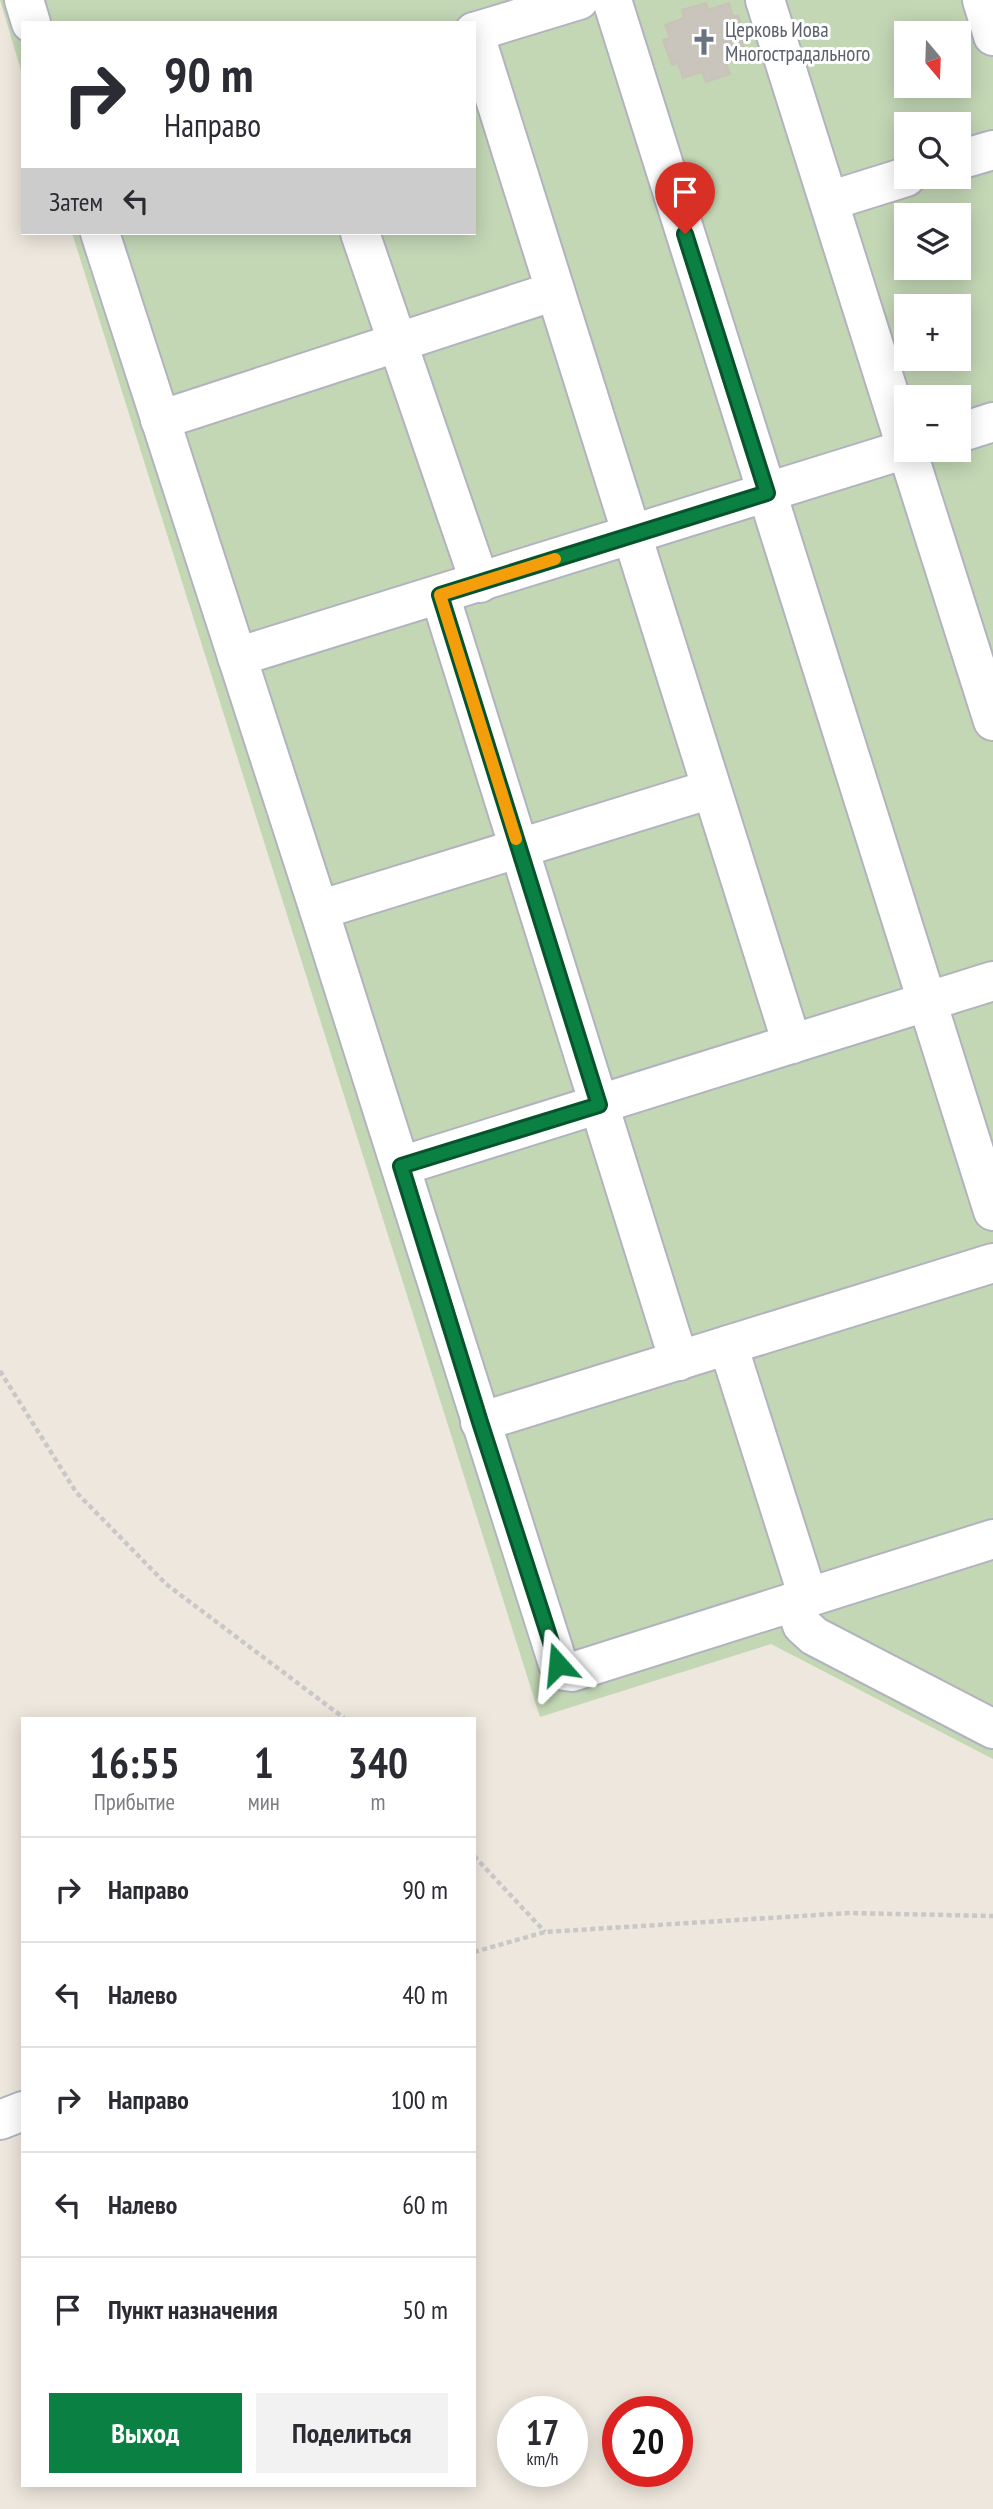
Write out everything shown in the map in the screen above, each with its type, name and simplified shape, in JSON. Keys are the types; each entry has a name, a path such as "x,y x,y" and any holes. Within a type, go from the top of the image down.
{"lane":[{"path":"24,0 30,21"},
{"path":"476,31 579,0"},
{"path":"612,0 993,1211"},
{"path":"765,0 894,408"},
{"path":"982,0 993,36"},
{"path":"476,38 792,1044"},
{"path":"971,156 993,150"},
{"path":"829,201 894,181"},
{"path":"101,235 401,1166 558,1664 564,1671 572,1672 993,1539"},
{"path":"361,235 480,583"},
{"path":"160,420 555,291"},
{"path":"971,429 993,422"},
{"path":"237,657 894,453"},
{"path":"911,462 991,708"},
{"path":"440,595 679,1360"},
{"path":"319,910 711,789"},
{"path":"401,1166 993,981"},
{"path":"480,1422 993,1263"},
{"path":"728,1345 801,1599 802,1625 814,1636 989,1720"},
{"path":"0,2120 21,2112"}],"path":[{"path":"0,1371 76,1492 148,1566 166,1584 343,1717"},
{"path":"476,1858 545,1932"},
{"path":"476,1951 545,1932 849,1913 993,1916"}],"green space":[{"path":"0,0 993,0 993,1759 771,1644 540,1717 73,235 476,235 476,21 21,21 21,70"}],"building":[{"name":"Церковь Иова Многострадального","path":"706,3 708,10 729,3 733,17 738,15 746,41 742,42 747,57 726,64 730,74 706,82 702,72 683,78 678,63 672,65 663,40 670,38 665,25 684,18 682,10"}],"slow traffic":[{"path":"516,839 440,595 555,559"}],"place":[{"name":"Церковь Иова Многострадального","path":"704,42"}],"route":[{"path":"558,1664 401,1166 599,1105 440,595 767,493 685,234"}]}
